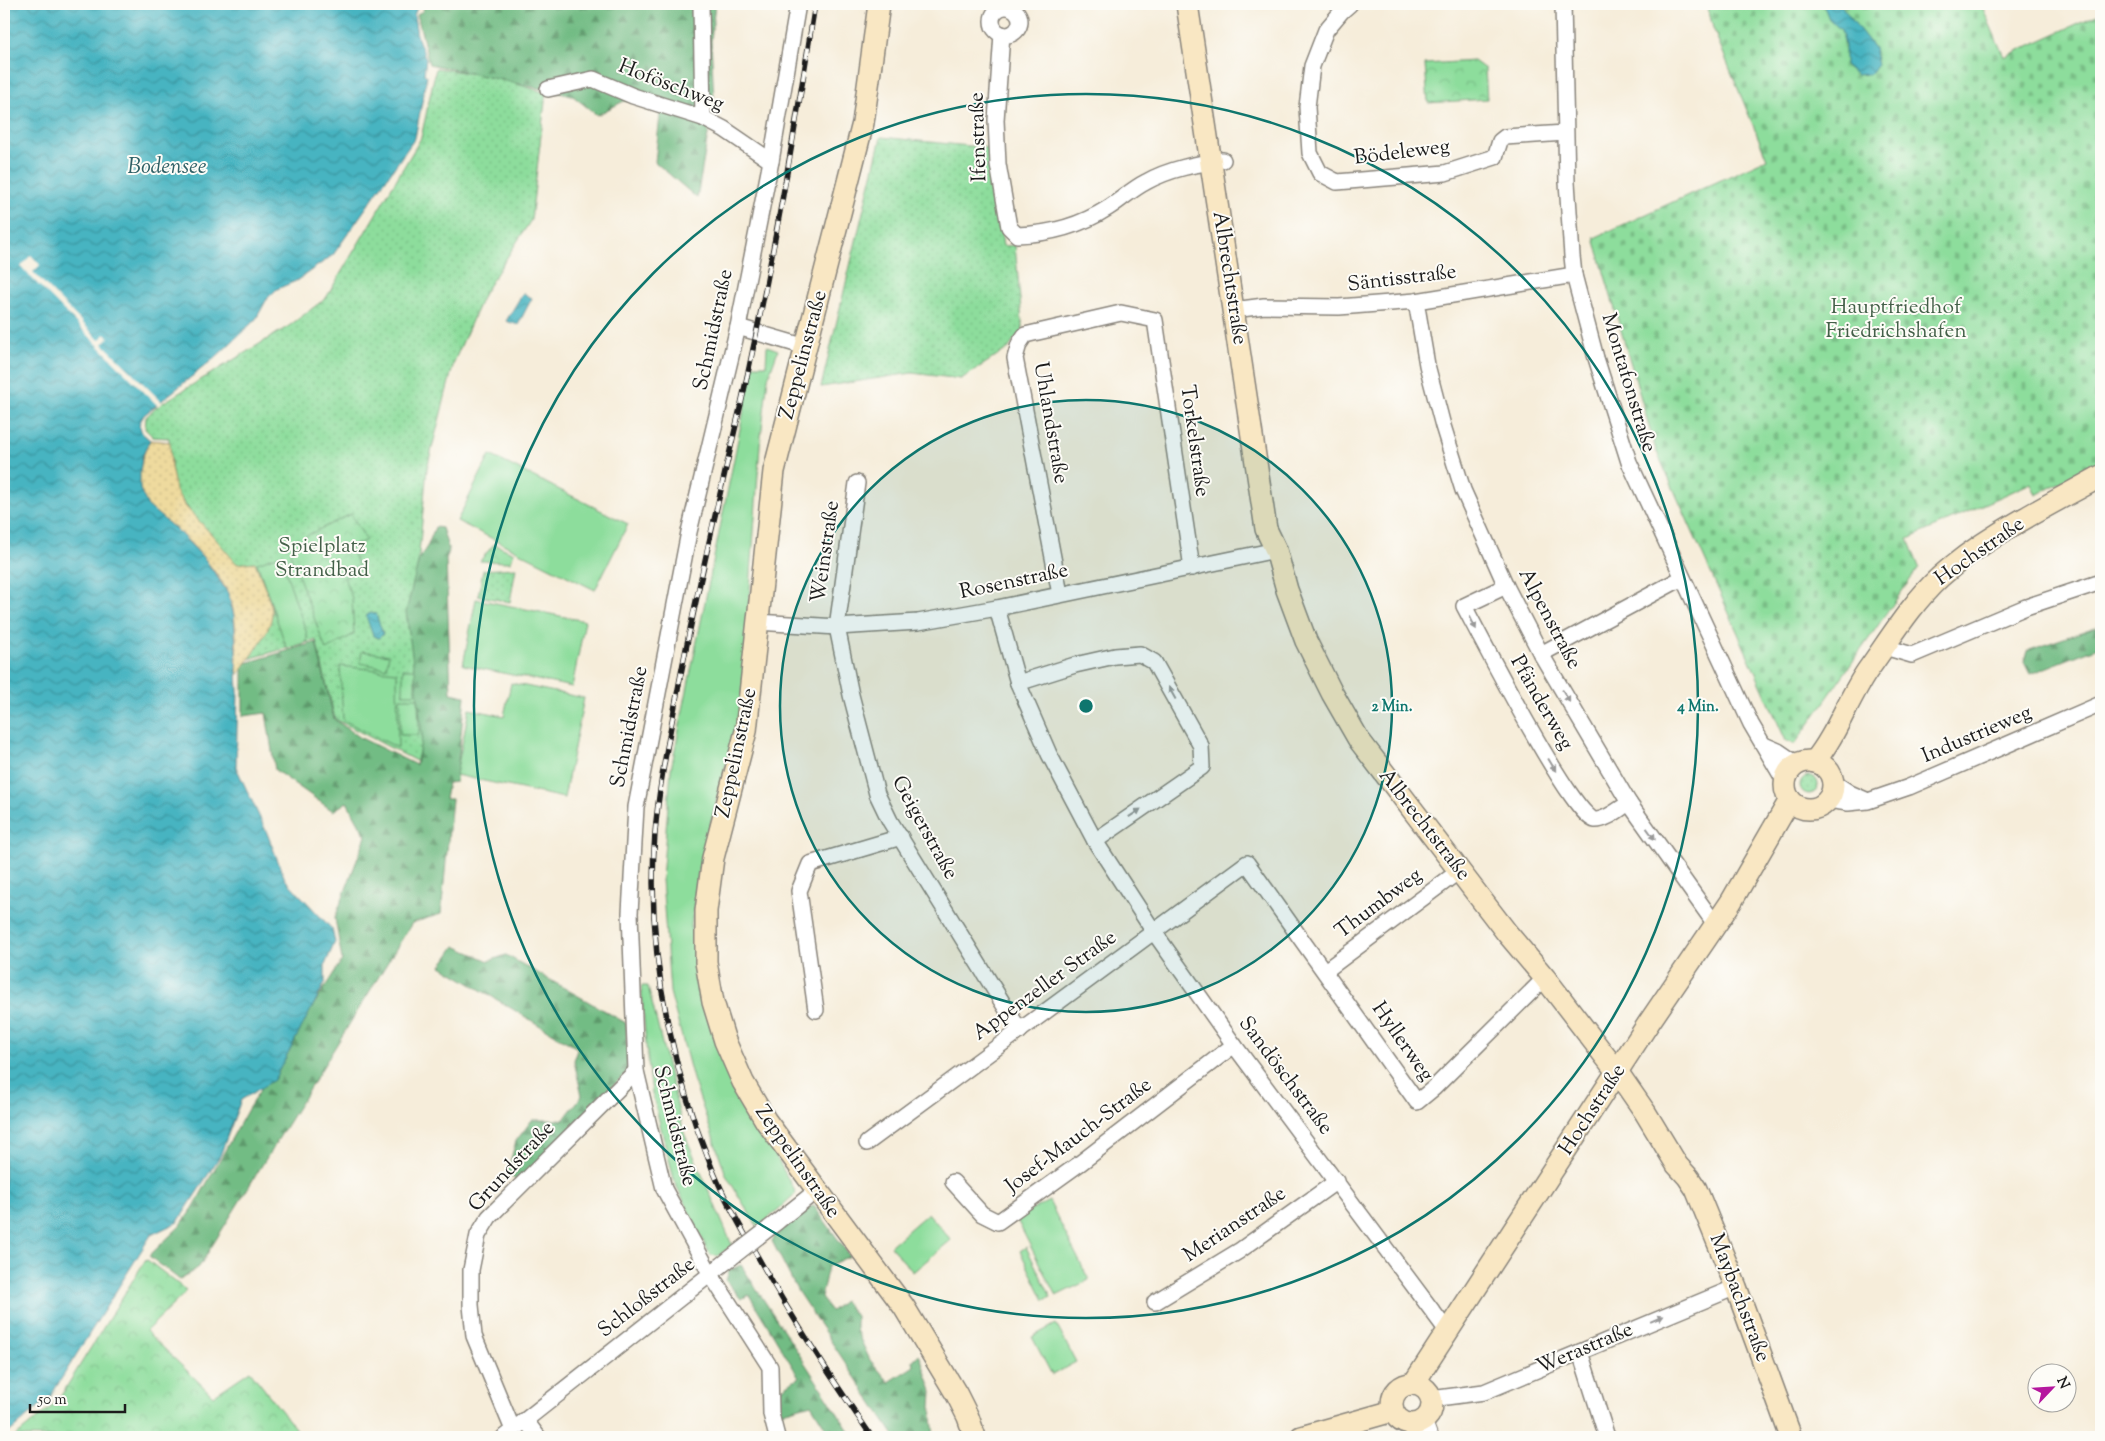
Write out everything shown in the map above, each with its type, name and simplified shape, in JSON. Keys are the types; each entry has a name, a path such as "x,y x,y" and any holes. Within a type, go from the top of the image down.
{"main road":[{"name":"Zeppelinstraße","path":"879,4 863,123 774,471 746,731 713,858 706,911 706,962 713,1002 725,1041 743,1082 766,1121 816,1191 904,1307 957,1395 975,1437"},
{"name":"Albrechtstraße","path":"1187,4 1217,161"},
{"name":"Albrechtstraße","path":"1198,4 1217,161 1240,309 1279,534 1276,550 1287,590 1306,641 1332,693 1359,740 1532,965 1545,978 1618,1073"},
{"name":"Hochstraße","path":"1414,1383 1618,1073 1771,835 1780,815 1794,797 1788,773 1820,776 1835,750 1836,730 1860,682 1918,600 1941,577 1961,561 2003,532 2101,476"},
{"path":"1794,797 1818,807 1820,776"},
{"name":"Maybachstraße","path":"1618,1073 1645,1112 1677,1165 1676,1176 1710,1251 1730,1289 1767,1388 1791,1437"},
{"path":"1414,1383 1427,1391 1431,1399 1431,1410 1425,1429 1414,1424 1404,1423 1398,1419 1393,1412 1391,1404 1395,1391 1407,1384 1414,1383"},
{"name":"Maybachstraße","path":"1767,1388 1778,1437"},
{"path":"1301,1437 1393,1412"}],"street":[{"path":"701,4 703,118"},
{"name":"Schmidstraße","path":"777,1437 771,1414 770,1367 711,1275 664,1189 636,1071 630,913 636,807 689,532 738,327 771,161 798,4"},
{"name":"Bödeleweg","path":"1350,4 1342,10 1326,30 1312,66 1307,108 1310,153 1320,173 1337,182 1445,173 1495,157 1500,141 1505,137 1565,133"},
{"name":"Montafonstraße","path":"1563,4 1566,182 1574,275 1596,358 1629,462 1751,724 1794,797"},
{"name":"Ifenstraße","path":"1002,34 996,120 998,164 1009,227 1017,235 1060,230 1107,209 1145,182 1172,170 1217,161"},
{"name":"Hoföschweg","path":"548,89 594,78 633,96 703,118 724,129 771,161"},
{"name":"Säntisstraße","path":"1240,309 1264,306 1339,307 1416,301 1574,275"},
{"name":"Alpenstraße","path":"1416,301 1427,365 1443,426 1464,490 1506,586 1541,654 1629,803 1715,924"},
{"name":"Uhlandstraße","path":"1060,594 1018,374 1016,358 1018,344 1025,335 1121,314 1155,320"},
{"name":"Torkelstraße","path":"1155,320 1192,568"},
{"path":"738,327 806,347"},
{"name":"Weinstraße","path":"837,627 856,483"},
{"name":"Rosenstraße","path":"757,622 837,627 918,622 998,608 1276,550"},
{"path":"1541,654 1682,578"},
{"path":"1884,646 1912,655 2026,607 2101,582"},
{"name":"Pfänderweg","path":"1506,586 1464,606 1507,689 1562,782 1587,817 1594,820 1602,819 1629,803"},
{"name":"Sandöschstraße","path":"998,608 1018,683 1049,754 1095,841 1154,932 1234,1045 1448,1332"},
{"name":"Geigerstraße","path":"837,627 851,695 877,794 901,837 1020,1031"},
{"path":"1018,683 1076,664 1115,656 1140,654 1154,662 1202,746 1202,767 1095,841"},
{"name":"Industrieweg","path":"1820,776 1848,804 1868,801 1909,787 2101,704"},
{"path":"1764,745 1778,751 1820,776"},
{"path":"816,1010 799,891 810,864 901,837"},
{"name":"Appenzeller Straße","path":"867,1142 1247,863"},
{"name":"Hyllerweg","path":"1247,863 1418,1102 1545,978"},
{"name":"Thumbweg","path":"1325,971 1459,871"},
{"name":"Josef-Mauch-Straße","path":"953,1182 982,1214 998,1222 1079,1164 1234,1045"},
{"name":"Grundstraße","path":"508,1434 474,1336 471,1305 471,1270 478,1235 489,1218 636,1071"},
{"name":"Merianstraße","path":"1155,1302 1239,1251 1337,1181"},
{"name":"Schloßstraße","path":"508,1434 816,1191"},
{"name":"Werastraße","path":"1431,1399 1484,1392 1730,1289"},
{"path":"1580,1352 1607,1437"},
{"path":"526,1421 538,1437"}],"green space":[{"path":"423,4 715,4 711,40 714,100 697,198 655,162 662,97 624,101 597,115 573,96 429,64 417,14 423,11"},
{"name":"Hauptfriedhof Friedrichshafen","path":"1707,4 1981,4 2004,57 2101,13 2101,461 2036,495 2031,483 1908,539 1919,567 1795,744 1786,741 1656,450 1594,238 1767,159 1713,28"},
{"path":"1474,61 1485,69 1487,99 1428,103 1425,64"},
{"path":"436,68 494,77 546,93 531,220 484,293 454,362 427,468 414,607 423,730 418,762 335,719 316,640 241,661 229,561 173,489 169,438 153,437 145,429 146,417 156,407 289,326 326,298 421,138"},
{"path":"881,137 989,148 1003,246 1015,245 1023,332 1017,336 1009,348 961,379 912,373 821,387"},
{"path":"767,346 778,350 768,378 760,445 742,704 699,867 691,927 702,997 727,1067 796,1193 758,1228 726,1175 693,1079 670,992 662,879 671,769 753,365 766,365"},
{"path":"490,455 628,524 595,590 457,521"},
{"name":"Spielplatz Strandbad","path":"351,514 366,540 350,548 360,570 344,577 352,598 354,634 326,650 290,553 306,536"},
{"path":"435,527 442,528 449,551 446,560 451,693 465,696 456,782 448,783 445,799 452,799 441,914 412,923 199,1267 180,1280 149,1256 180,1226 193,1208 248,1109 342,960 335,918 366,836 347,802 333,811 275,770 266,713 243,716 243,664 316,642 334,719 361,738 416,765 422,737 406,612 419,559 428,545"},
{"path":"494,544 514,553 510,562 480,561"},
{"path":"280,555 307,634 307,642 287,649 257,563"},
{"path":"516,568 510,602 478,596 483,570"},
{"path":"476,599 585,621 572,687 463,665"},
{"path":"2101,625 2101,646 2030,674 2024,662 2027,651"},
{"path":"362,651 389,655 386,668 360,663"},
{"path":"340,666 397,672 398,748 343,720"},
{"path":"403,669 415,669 415,694 403,694"},
{"path":"511,683 584,698 564,798 456,775 469,709 504,716"},
{"path":"400,698 418,698 419,735 400,735"},
{"path":"1805,776 1813,776 1818,781 1816,792 1805,794 1800,789 1800,781"},
{"path":"455,946 489,961 506,955 626,1023 628,1071 518,1182 507,1173 516,1141 532,1120 563,1120 582,1096 574,1061 577,1048 441,966"},
{"path":"641,986 648,986 684,1133 732,1245 718,1256 710,1255 675,1183 652,1093"},
{"path":"1049,1201 1089,1280 1056,1296 1016,1218"},
{"path":"814,1206 850,1256 828,1266 821,1298 831,1311 844,1301 856,1316 856,1330 870,1360 889,1382 914,1366 913,1360 919,1354 932,1391 931,1407 934,1437 895,1437 798,1292 772,1241 780,1228 793,1214"},
{"path":"928,1213 951,1240 913,1272 890,1246"},
{"path":"1026,1247 1051,1297 1044,1300 1020,1251"},
{"path":"146,1259 187,1291 146,1331 213,1396 250,1371 302,1437 15,1437 57,1402"},
{"path":"741,1265 853,1437 826,1437 826,1428 811,1404 779,1413 778,1391 799,1377 749,1295 741,1299 726,1281 729,1270"},
{"path":"1056,1324 1076,1362 1052,1375 1032,1337"}],"sand":[{"path":"150,440 170,442 171,467 176,491 186,507 237,564 255,562 267,594 272,611 271,619 259,645 237,676 235,622 228,593 218,576 198,552 177,530 147,506 140,490 141,464"}],"water":[{"name":"Bodensee","path":"4,4 419,4 414,15 417,36 426,59 424,74 427,76 415,138 333,255 296,281 277,289 267,299 256,319 216,357 144,415 139,424 142,433 150,440 142,457 140,473 140,489 148,506 177,530 205,559 228,593 234,616 238,691 236,767 267,833 285,879 332,929 335,942 325,965 325,983 274,1080 241,1100 220,1156 178,1222 151,1235 50,1397 4,1437"},
{"path":"1823,4 1840,4 1874,48 1878,65 1870,74 1856,75 1845,65 1845,45 1841,30 1829,19"},
{"path":"523,293 532,298 518,325 506,321"},
{"path":"371,612 376,614 383,634 379,638 373,636 366,616"}],"pier":[{"path":"31,255 40,265 33,272 99,340 105,334 109,337 103,344 163,403 158,406 21,267"}],"railway":[{"path":"815,4 772,255 741,404 693,614 665,758 655,833 653,882 657,955 664,1004 681,1077 713,1171 738,1222 785,1304 872,1437"}]}
